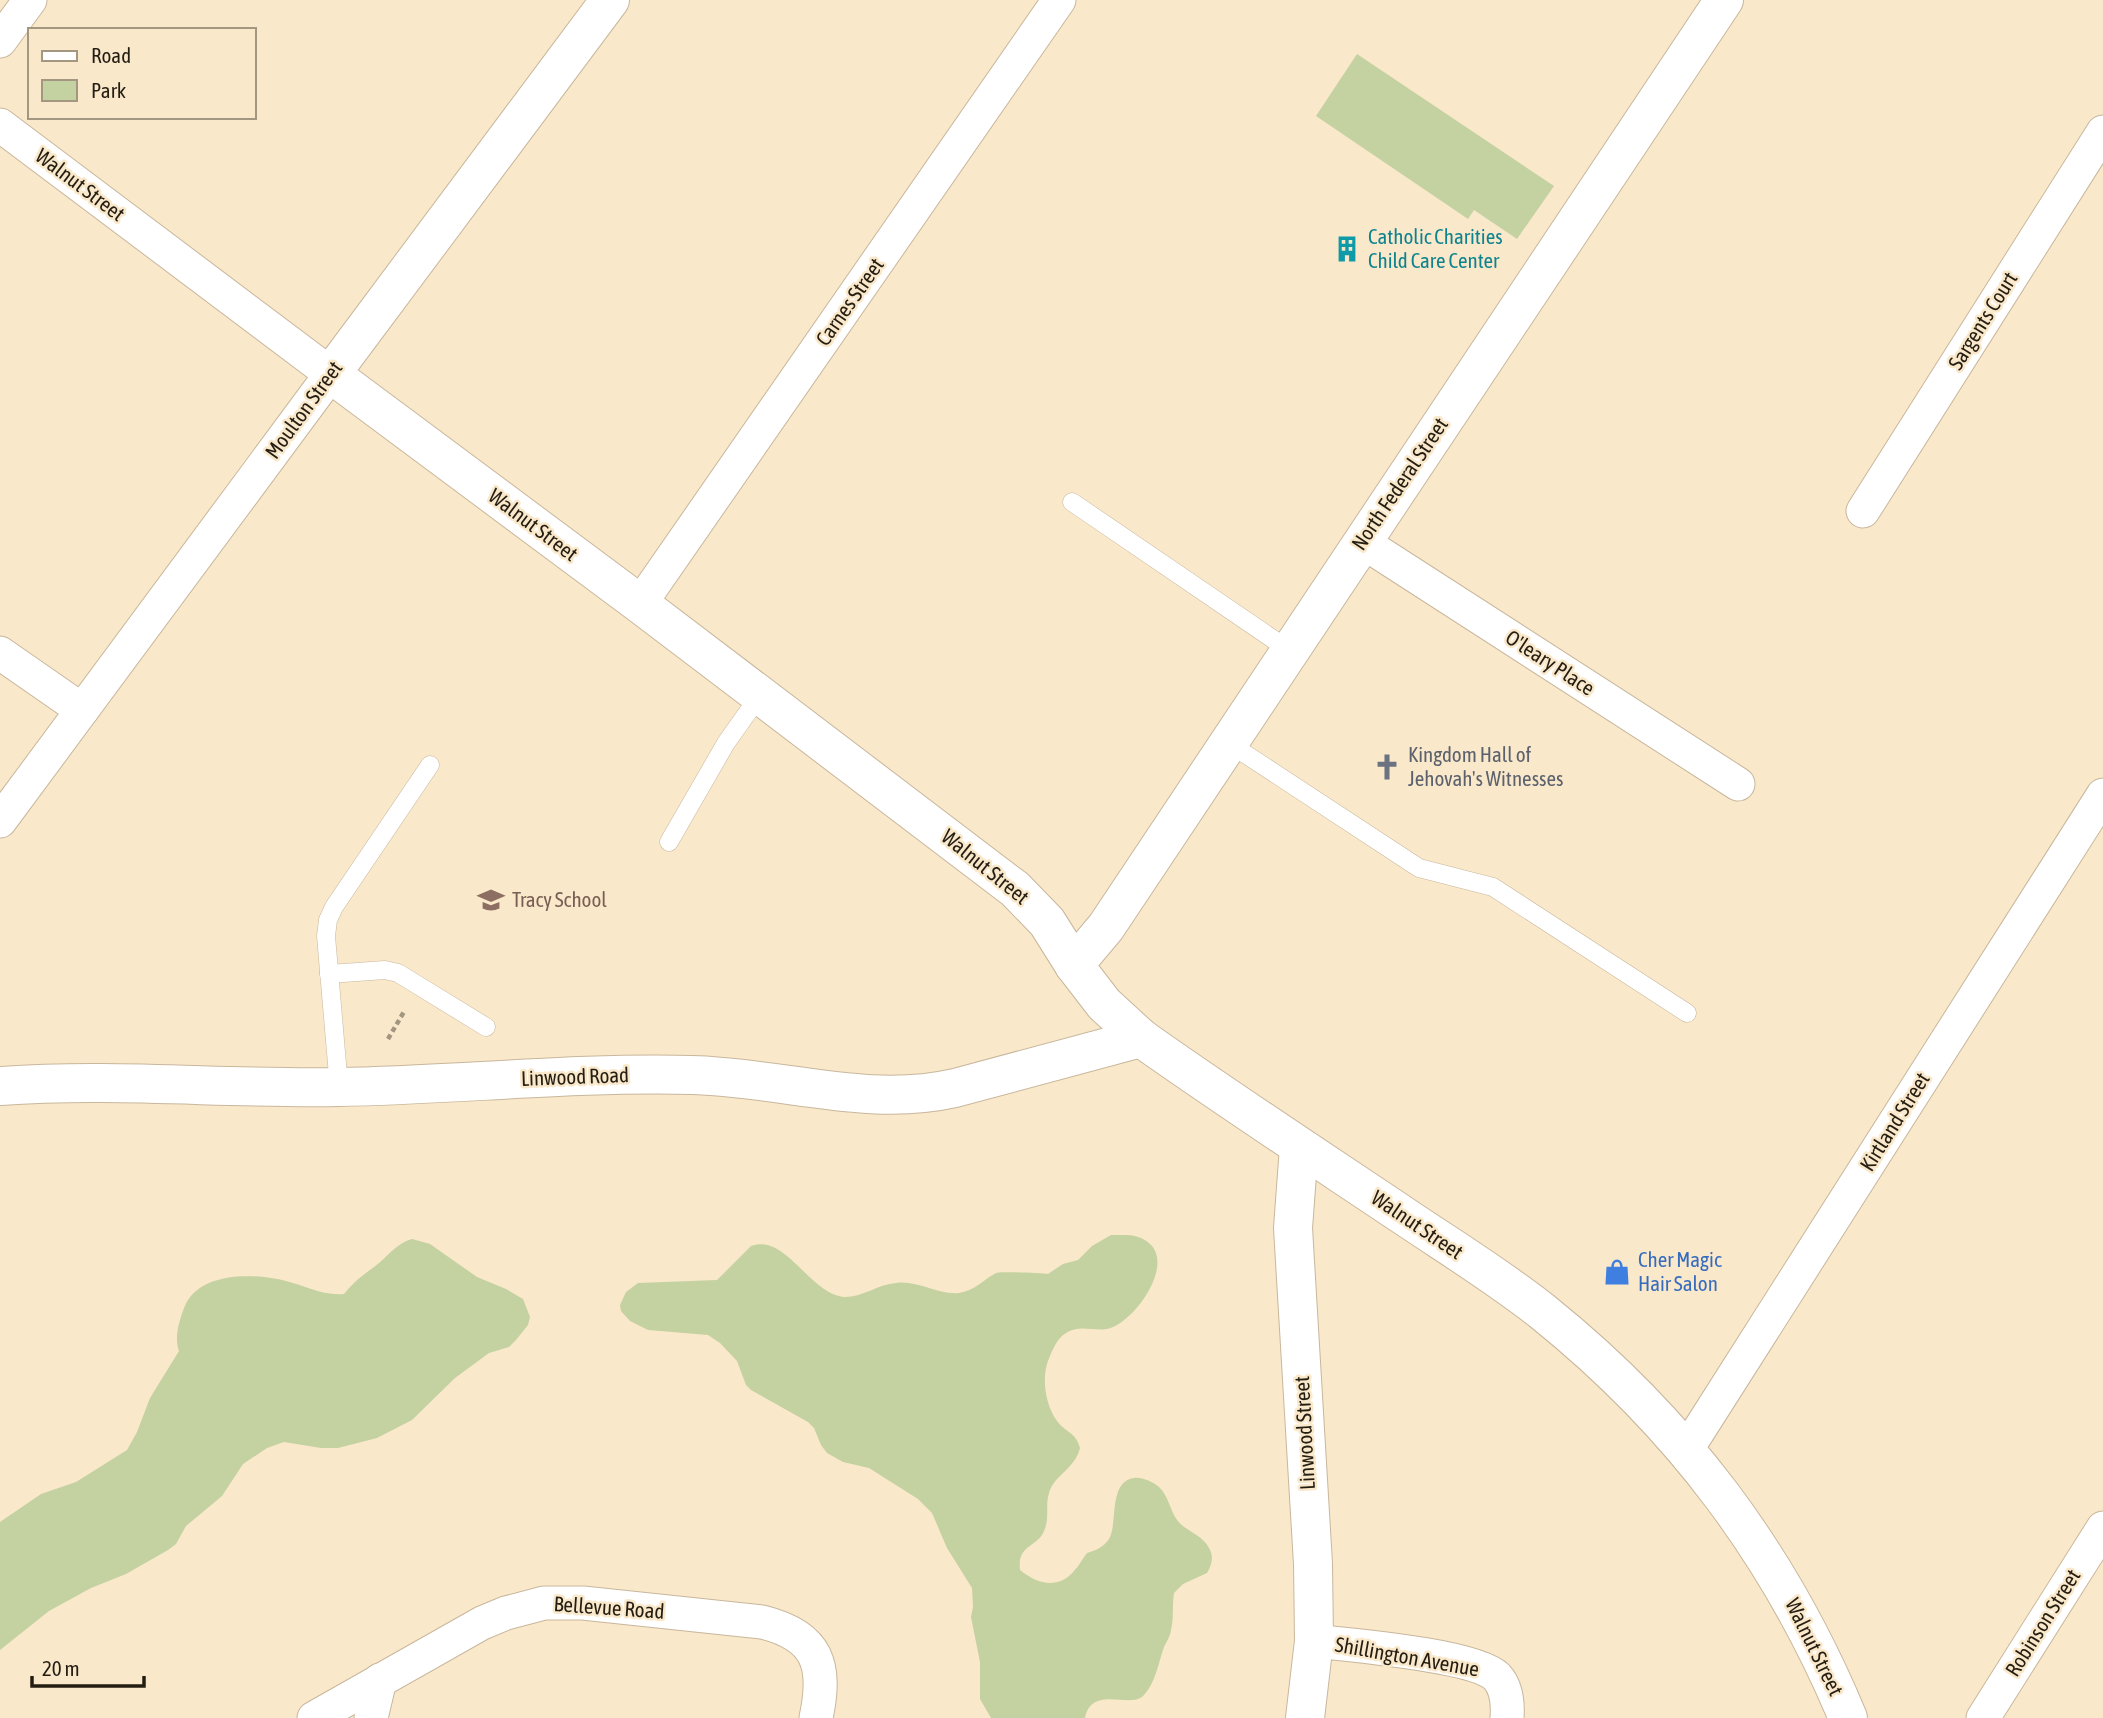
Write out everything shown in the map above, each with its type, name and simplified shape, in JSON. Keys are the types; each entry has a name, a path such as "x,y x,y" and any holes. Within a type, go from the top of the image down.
{"street":[{"path":"0,41 30,0"},
{"name":"Moulton Street","path":"0,821 610,0"},
{"name":"Carnes Street","path":"640,604 1059,0"},
{"name":"North Federal Street","path":"1074,965 1106,927 1724,0"},
{"name":"Walnut Street","path":"0,125 761,695 1015,889 1047,922 1074,965 1104,1004 1141,1038 1539,1309 1622,1382 1687,1449 1735,1513 1790,1595 1848,1718"},
{"name":"Sargents Court","path":"1863,511 2103,132"},
{"name":"O'leary Place","path":"1361,541 1738,784"},
{"path":"0,653 82,710"},
{"name":"Kirtland Street","path":"1687,1449 2103,795"},
{"name":"Linwood Road","path":"0,1086 84,1083 339,1087 659,1075 738,1078 854,1094 916,1094 985,1081 1141,1038"},
{"name":"Linwood Street","path":"1299,1147 1293,1228 1313,1564 1314,1641 1305,1718"},
{"name":"Robinson Street","path":"1983,1718 2100,1538"},
{"name":"Bellevue Road","path":"314,1718 442,1644 506,1613 544,1603 583,1603 779,1626 804,1643 820,1667 821,1690 816,1718"},
{"name":"Shillington Avenue","path":"1314,1641 1473,1664 1491,1673 1502,1685 1507,1702 1507,1718"},
{"path":"371,1718 380,1680"}],"lane":[{"path":"1072,502 1289,650"},
{"path":"669,842 726,743 761,695"},
{"path":"1227,742 1419,868 1493,887 1687,1013"},
{"path":"339,1087 326,928 330,913 430,765"},
{"path":"329,974 385,970 398,973 486,1027"}],"path":[{"path":"388,1039 411,1000"}],"green space":[{"path":"1357,54 1554,186 1517,239 1474,210 1468,219 1316,116"},
{"path":"1111,1235 1127,1235 1147,1241 1156,1254 1155,1278 1141,1302 1122,1322 1107,1329 1072,1330 1059,1339 1052,1351 1046,1371 1048,1401 1057,1421 1073,1435 1080,1448 1074,1461 1052,1487 1044,1531 1024,1551 1020,1570 1033,1579 1047,1583 1068,1577 1087,1553 1102,1547 1109,1539 1120,1487 1134,1478 1151,1482 1162,1490 1177,1520 1198,1536 1211,1551 1211,1564 1207,1573 1183,1584 1174,1593 1170,1633 1154,1679 1144,1695 1138,1699 1095,1702 1085,1718 991,1718 980,1699 980,1662 971,1617 972,1588 947,1548 932,1513 918,1499 869,1468 843,1462 827,1453 808,1422 751,1390 746,1385 737,1361 708,1335 648,1330 630,1321 621,1311 620,1305 626,1292 638,1283 717,1280 751,1246 764,1244 787,1256 832,1294 845,1297 890,1284 904,1283 959,1293 974,1288 996,1273 1048,1274 1063,1264 1078,1260 1092,1246"},
{"path":"412,1239 430,1244 477,1277 523,1299 530,1317 528,1325 516,1340 509,1347 489,1353 455,1378 412,1420 377,1438 338,1448 284,1442 267,1448 243,1464 222,1496 186,1526 176,1544 126,1574 91,1588 49,1611 0,1650 0,1522 41,1494 76,1482 127,1450 150,1398 179,1351 179,1324 191,1296 214,1281 243,1276 273,1278 322,1292 344,1294 394,1249"}],"place":[{"name":"Catholic Charities Child Care Center","path":"1347,249"},
{"name":"Kingdom Hall of Jehovah's Witnesses","path":"1387,767"},
{"name":"Tracy School","path":"491,900"},
{"name":"Cher Magic Hair Salon","path":"1617,1272"}]}
